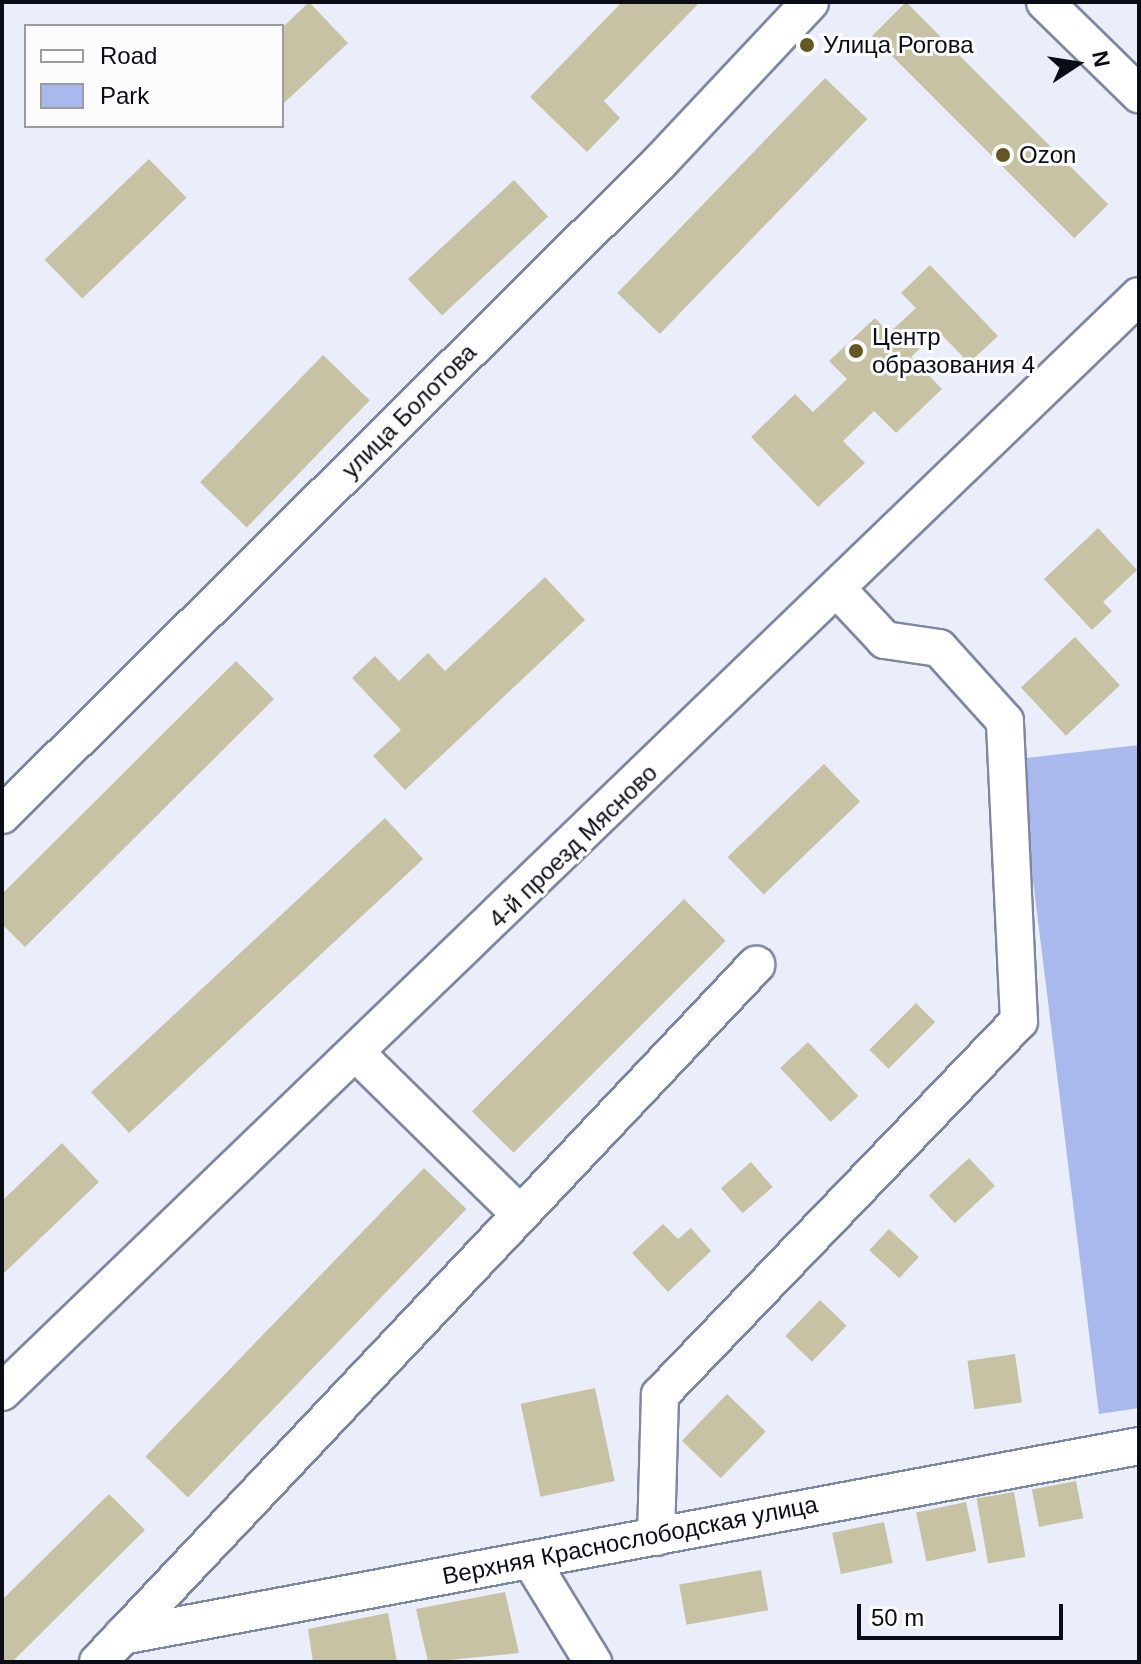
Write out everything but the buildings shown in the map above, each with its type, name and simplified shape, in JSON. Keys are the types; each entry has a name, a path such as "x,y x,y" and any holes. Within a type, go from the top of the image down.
{"street":[{"name":"улица Болотова","path":"2,815 660,162 810,2"},
{"path":"1045,2 1139,94"},
{"name":"4-й проезд Мясново","path":"2,1392 839,591 1139,296"},
{"path":"656,1537 660,1395 1019,1021 1005,721 939,648 885,640 839,591"},
{"path":"98,1662 756,965"},
{"path":"356,1053 520,1214"},
{"name":"Верхняя Краснослободская улица","path":"122,1636 1139,1446"},
{"path":"531,1561 593,1662"}],"green space":[{"path":"1139,745 1139,1408 1099,1414 1018,759"}],"place":[{"name":"Улица Рогова","path":"807,45"},
{"name":"Ozon","path":"1003,155"},
{"name":"Центр образования 4","path":"856,351"}]}
